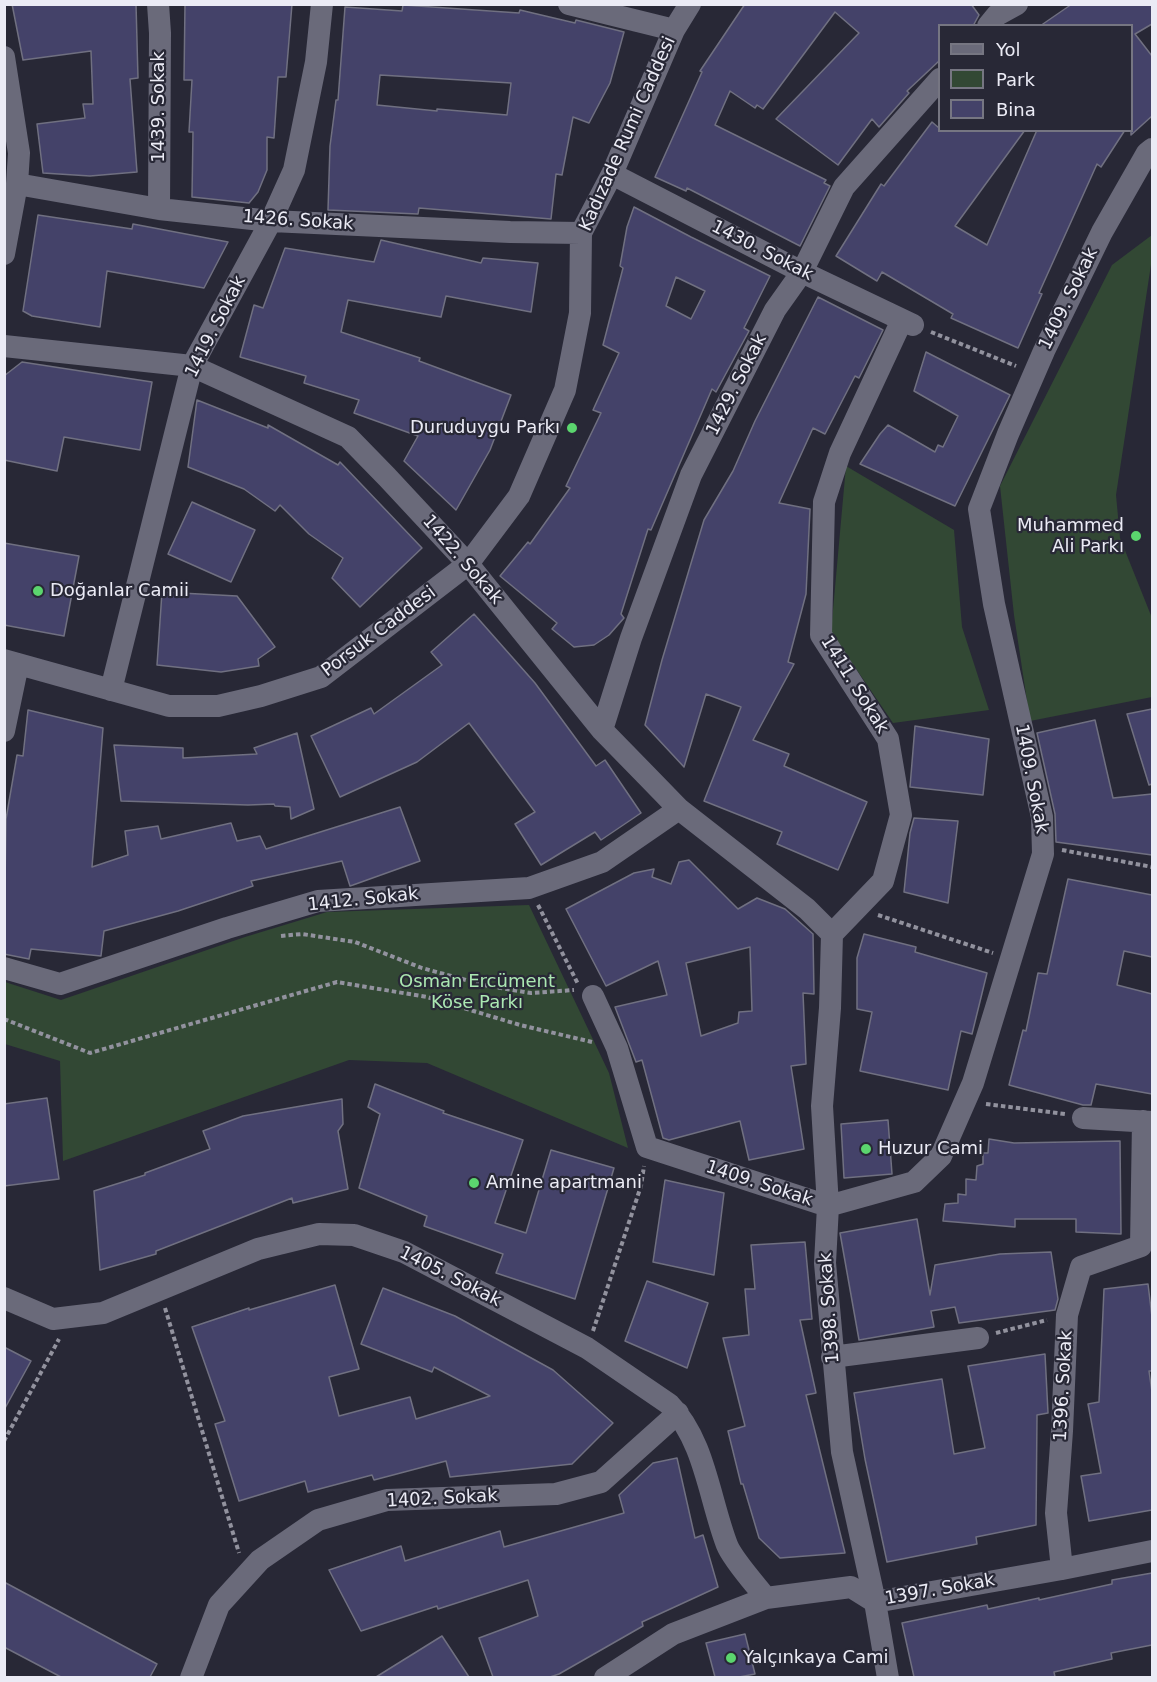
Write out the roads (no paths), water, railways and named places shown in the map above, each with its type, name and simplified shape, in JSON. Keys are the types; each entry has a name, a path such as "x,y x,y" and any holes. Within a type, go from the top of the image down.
{"street":[{"name":"1439. Sokak","path":"158,4 160,33 159,209"},
{"name":"1419. Sokak","path":"111,690 192,366 271,221 294,170 316,62 322,4"},
{"path":"569,4 674,30"},
{"name":"Kadızade Rumi Caddesi","path":"468,564 519,496 565,390 580,313 581,233 612,174 674,30 690,4"},
{"path":"990,24 997,15 1017,4"},
{"path":"4,57 19,153 17,184 4,254"},
{"name":"1429. Sokak","path":"602,730 631,638 691,476 775,310 802,272 844,187 938,80"},
{"name":"1409. Sokak","path":"593,996 617,1048 647,1147 828,1206 914,1182 941,1156 973,1083 1043,854 1042,817 994,604 979,509 1034,373 1102,232 1147,153 1152,149"},
{"name":"1430. Sokak","path":"612,174 802,272 908,323"},
{"name":"1426. Sokak","path":"17,184 159,209 271,221 581,233"},
{"name":"1411. Sokak","path":"832,934 883,881 901,815 888,740 821,635 824,502 840,453 908,323"},
{"name":"1422. Sokak","path":"4,346 192,366 348,437 468,564 602,730 679,809 807,909 832,934"},
{"name":"Porsuk Caddesi","path":"11,662 169,706 218,706 261,696 321,677 468,564"},
{"path":"4,731 11,662"},
{"name":"1412. Sokak","path":"4,968 60,984 227,928 318,901 530,888 602,862 679,809"},
{"name":"1398. Sokak","path":"832,934 830,1008 822,1106 828,1206 825,1263 832,1357 842,1452 875,1602 888,1677"},
{"path":"1083,1118 1148,1121 1147,1248"},
{"name":"1405. Sokak","path":"4,1298 52,1318 103,1313 258,1248 320,1234 354,1235 404,1252 587,1348 669,1404 678,1413 690,1435 712,1493 728,1547 766,1598"},
{"name":"1396. Sokak","path":"1062,1569 1056,1513 1068,1315 1081,1267 1147,1248"},
{"path":"832,1357 978,1338"},
{"name":"1402. Sokak","path":"191,1677 219,1605 260,1560 318,1520 387,1500 556,1494 601,1482 678,1413"},
{"name":"1397. Sokak","path":"605,1677 673,1634 766,1598 851,1587 875,1602 1152,1551"}],"place":[{"name":"Duruduygu Parkı","path":"572,428"},
{"name":"Muhammed Ali Parkı","path":"1136,536"},
{"name":"Doğanlar Camii","path":"38,591"},
{"name":"Huzur Cami","path":"866,1149"},
{"name":"Amine apartmani","path":"474,1183"},
{"name":"Yalçınkaya Cami","path":"731,1658"}],"park label":[{"name":"Osman Ercüment Köse Parkı","path":"477,992"}]}
